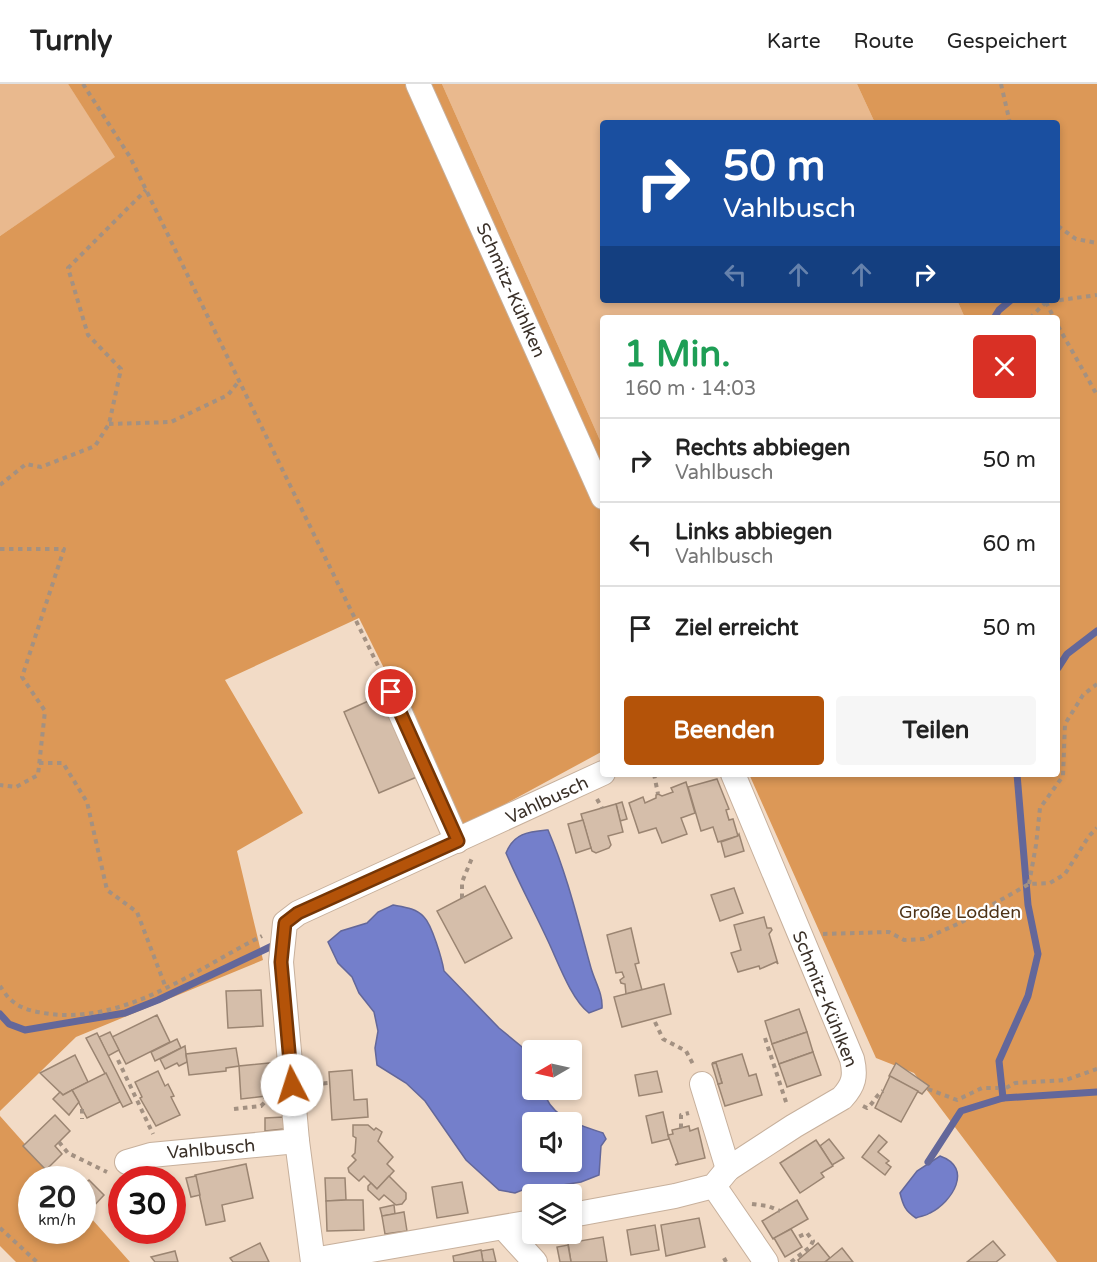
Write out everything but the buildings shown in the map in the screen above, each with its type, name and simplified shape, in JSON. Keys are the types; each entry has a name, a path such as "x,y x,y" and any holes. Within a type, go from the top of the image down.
{"street":[{"name":"Schmitz-Kühlken","path":"418,84 600,490"},
{"path":"391,692 458,841"},
{"name":"Vahlbusch","path":"285,923 298,913 600,774"},
{"name":"Schmitz-Kühlken","path":"582,1213 675,1196 721,1178 794,1126 842,1098 848,1091 855,1074 852,1059 734,777"},
{"path":"285,923 281,962 297,1141 313,1261 522,1224"},
{"path":"699,1078 721,1178 766,1262"},
{"name":"Vahlbusch","path":"125,1166 162,1154 297,1141"},
{"path":"504,1228 535,1262"}],"path":[{"path":"83,84 130,158 391,692"},
{"path":"1001,84 1009,120"},
{"path":"0,485 26,464 41,468 95,446 109,424 122,369 88,335 68,268 146,190"},
{"path":"1060,227 1076,239 1097,243"},
{"path":"1060,300 1097,295"},
{"path":"1033,315 1045,303"},
{"path":"1060,330 1097,395"},
{"path":"109,424 171,422 228,395 239,381"},
{"path":"0,549 64,549 22,677 45,711 38,775 16,787 0,785"},
{"path":"1029,884 1040,808 1063,776 1065,724 1083,695 1097,684"},
{"path":"39,763 63,764 87,802 106,890 137,912 166,988"},
{"path":"655,777 658,794"},
{"path":"802,939 818,934 889,932 904,940 924,939 960,923 1029,884 1050,883 1065,874 1089,836 1097,828"},
{"path":"462,898 462,882 483,829"},
{"path":"0,986 11,1000 32,1011 68,1016 132,1003 166,988 285,923"},
{"path":"655,1022 663,1039 686,1051 699,1078"},
{"path":"765,1038 794,1126"},
{"path":"118,1060 162,1154"},
{"path":"1006,1088 1015,1083 1066,1080 1097,1069"},
{"path":"928,1089 957,1100 982,1088 998,1088"},
{"path":"234,1109 261,1106 266,1096"},
{"path":"82,1109 82,1119"},
{"path":"59,1142 68,1153 112,1166"},
{"path":"0,1228 37,1262"},
{"path":"791,1262 810,1247 813,1241 807,1233 796,1238"}],"shaded area":[{"path":"0,84 68,84 116,157 0,236"},
{"path":"442,84 857,84 874,120 600,120 600,303 958,303 964,315 600,315 600,440"}],"green space":[{"path":"68,84 442,84 600,440 600,753 463,827 359,618 225,680 303,813 237,851 263,960 76,1037 0,1111 0,236 115,157"},
{"name":"Große Lodden","path":"857,84 1097,84 1097,1262 1057,1262 914,1073 876,1058 750,777 1060,777 1060,315 964,315 958,303 1060,303 1060,120 874,120"},
{"path":"0,1116 44,1166 18,1166 18,1244 96,1244 96,1224 108,1237 108,1244 114,1244 130,1262 16,1262 0,1246"}],"water":[{"path":"548,830 567,881 601,998 602,1008 589,1013 576,999 566,980 506,853 518,837"},
{"path":"393,905 406,907 421,914 433,934 444,971 499,1028 522,1047 522,1100 548,1100 557,1112 522,1112 522,1172 582,1172 582,1125 603,1133 606,1139 601,1146 599,1175 569,1184 522,1184 522,1190 515,1193 499,1190 466,1160 425,1101 406,1083 377,1065 375,1048 378,1031 374,1012 359,993 352,977 338,963 328,942 341,931 367,923 378,912"},
{"path":"940,1156 950,1161 956,1168 958,1176 956,1185 946,1201 938,1208 927,1215 916,1218 905,1207 900,1193 917,1171"}],"waterway":[{"path":"996,315 1007,303"},
{"path":"1060,665 1067,654 1097,631"},
{"path":"1003,1098 999,1061 1028,996 1038,954 1028,905 1017,777"},
{"path":"0,1014 9,1024 25,1030 125,1013 158,1000 272,946"},
{"path":"928,1162 961,1111 1003,1098 1097,1092"}],"route":[{"path":"292,1085 281,962 285,923 298,913 458,841 391,692"}]}
